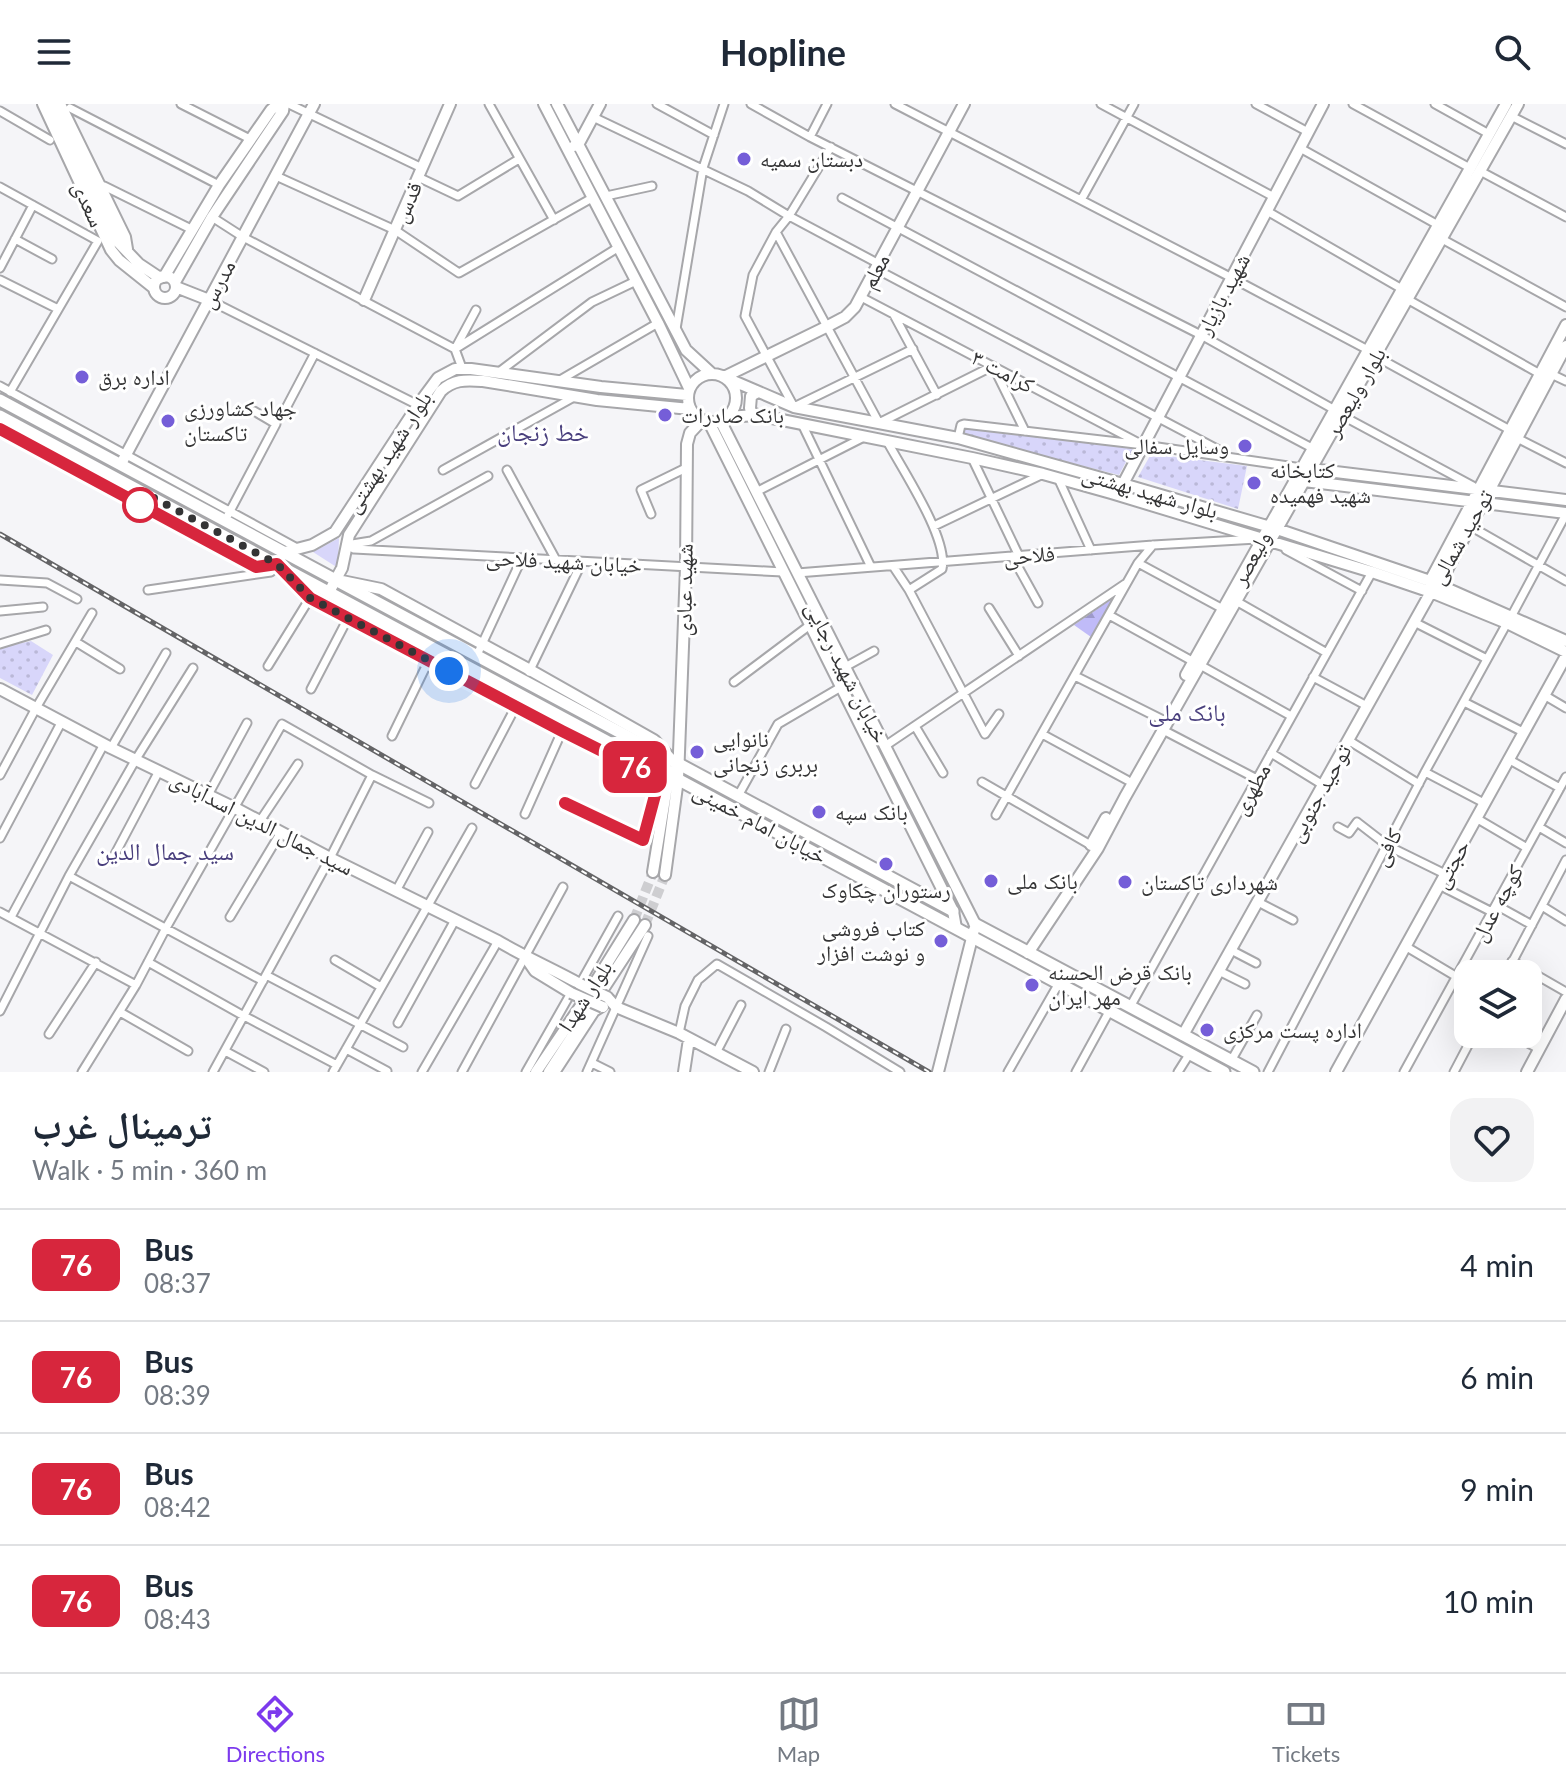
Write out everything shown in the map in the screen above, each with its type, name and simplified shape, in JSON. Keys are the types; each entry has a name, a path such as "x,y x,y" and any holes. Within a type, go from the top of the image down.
{"main road":[{"name":"خیابان امام خمینی","path":"0,400 123,459 336,580 528,676 675,762 953,911"},
{"name":"خیابان امام خمینی","path":"0,416 956,928 974,930 1028,953 1253,1072"},
{"path":"114,477 123,459"},
{"path":"813,851 820,840"},
{"path":"845,869 851,857"},
{"name":"خیابان امام خمینی","path":"974,930 1059,983 1224,1072"}],"street":[{"name":"سعدی","path":"43,104 111,250 119,260 159,281"},
{"name":"سعدی","path":"51,104 112,231 129,255 159,281"},
{"path":"181,104 250,139"},
{"path":"284,104 283,111 212,217 176,284 174,294 163,298 157,294 159,281 191,229 271,110 284,104 311,109 458,196 519,159"},
{"name":"قدس","path":"364,300 450,104"},
{"path":"489,104 554,220"},
{"path":"544,104 572,147 606,196 686,350 711,373 724,377 734,389 736,397 731,412 714,420 690,409 688,392 658,323 592,198 572,147 557,104"},
{"path":"572,147 600,104"},
{"path":"657,104 714,135"},
{"path":"676,331 703,168 724,104"},
{"path":"810,137 827,104"},
{"path":"895,104 1232,278 1566,463"},
{"name":"معلم","path":"724,377 845,317 861,297 964,104"},
{"path":"1101,104 1274,197"},
{"path":"1081,200 1134,104"},
{"path":"1256,104 1308,132"},
{"name":"شهید بازیار","path":"1123,484 1323,104"},
{"path":"1353,104 1566,217"},
{"path":"1435,104 1489,134"},
{"path":"1405,294 1438,225 1475,170 1489,134 1506,104"},
{"name":"بلوار ولیعصر","path":"1094,847 1197,663 1236,601 1266,540 1304,481 1306,468 1405,294 1442,239 1475,170 1518,104"},
{"path":"756,105 810,137 1201,335 1338,413 1484,490"},
{"name":"سعدی","path":"65,106 125,237 129,255"},
{"path":"65,106 219,185"},
{"name":"مدرس","path":"123,459 311,109"},
{"path":"0,111 50,140"},
{"path":"1511,116 1566,144"},
{"path":"593,117 748,191 877,267 1223,452"},
{"path":"831,147 776,232 753,275 745,316 794,407 913,349"},
{"path":"1300,148 1438,225"},
{"path":"276,176 395,230 459,273 592,198"},
{"path":"104,186 191,229"},
{"path":"606,196 652,186"},
{"path":"0,187 98,241 10,392"},
{"path":"842,198 1312,448"},
{"path":"0,268 33,205"},
{"path":"1267,211 1545,374 1566,381"},
{"path":"212,217 243,237 455,349 462,368 601,387 688,392"},
{"path":"776,232 879,423 993,366 1025,431"},
{"path":"15,239 52,259"},
{"path":"1442,239 1566,307"},
{"path":"455,349 619,247"},
{"path":"159,281 171,278 176,284 418,405"},
{"path":"0,280 58,309"},
{"path":"499,373 592,302 636,281"},
{"name":"کرامت ۳","path":"861,297 1144,445"},
{"path":"455,349 476,310"},
{"path":"893,314 937,395"},
{"path":"558,382 658,323"},
{"name":"توحید شمالی","path":"1433,586 1545,374 1566,325"},
{"name":"توحید شمالی","path":"1545,374 1566,346"},
{"path":"285,410 315,353"},
{"name":"بلوار شهید بهشتی","path":"285,552 312,545 335,532 438,378 448,371 462,368"},
{"path":"688,392 698,377 711,373"},
{"name":"بلوار شهید بهشتی","path":"724,377 794,407 958,438 1273,528 1433,586 1566,641"},
{"name":"بلوار شهید بهشتی","path":"329,592 342,568 349,535 441,391 452,383 483,381 574,397 690,409"},
{"path":"0,386 123,459"},
{"path":"597,400 601,387"},
{"path":"757,415 751,412 750,402 751,396 758,392"},
{"path":"443,470 574,397"},
{"path":"254,411 276,424 227,516 299,549"},
{"name":"ولیعصر","path":"1273,528 1306,468 1312,448 1338,413"},
{"name":"بلوار شهید بهشتی","path":"714,420 757,415 1043,474 1372,572 1433,586"},
{"name":"شهید عبادی","path":"675,762 686,567 687,444 690,433 714,420"},
{"name":"خیابان شهید رجایی","path":"714,420 756,492 974,930"},
{"name":"خیابان شهید رجایی","path":"714,420 783,572 953,911 956,928"},
{"path":"802,424 871,567"},
{"path":"958,438 963,424 1566,500"},
{"path":"0,429 256,567 277,564"},
{"path":"756,492 864,437"},
{"path":"887,441 934,526 944,562 942,569 909,590"},
{"path":"972,458 1038,603"},
{"path":"651,514 641,490 686,468"},
{"path":"507,470 556,560"},
{"path":"934,526 1043,474"},
{"path":"335,532 338,543 346,545 371,541 488,476"},
{"path":"1058,478 1091,550"},
{"path":"1304,481 1566,513"},
{"name":"توحید شمالی","path":"1433,586 1470,526 1477,502"},
{"name":"کافی","path":"1268,1072 1425,772 1566,513"},
{"path":"1470,526 1566,581"},
{"path":"1556,532 1566,537"},
{"path":"1266,540 1362,591"},
{"name":"ولیعصر","path":"1197,663 1223,609 1266,540"},
{"name":"فلاحی","path":"797,573 1153,545 1266,540"},
{"name":"خیابان شهید فلاحی","path":"346,545 354,549 783,572"},
{"path":"996,815 1138,563 1153,545"},
{"path":"148,590 271,572 285,552"},
{"path":"479,650 522,558"},
{"path":"528,676 582,562"},
{"path":"1138,563 1223,609"},
{"path":"277,564 310,598 634,767 648,763 670,800"},
{"path":"893,566 909,590 985,734 999,714"},
{"name":"مطهری","path":"1130,1007 1372,572"},
{"path":"0,580 47,583 77,599"},
{"path":"885,746 1127,583"},
{"name":"توحید جنوبی","path":"1183,1035 1433,586"},
{"path":"268,666 310,598"},
{"path":"1236,601 1327,653"},
{"path":"0,611 43,607"},
{"path":"989,608 1019,656"},
{"path":"0,775 92,613"},
{"path":"1109,615 1291,716"},
{"path":"311,689 348,618"},
{"name":"بلوار شهید بهشتی","path":"1509,620 1566,654"},
{"path":"1414,622 1487,659"},
{"path":"734,682 810,625"},
{"path":"0,644 46,630"},
{"path":"76,642 120,669"},
{"path":"845,667 874,651"},
{"path":"11,917 107,746 166,653"},
{"name":"حجتی","path":"1336,1072 1566,654"},
{"path":"392,736 429,660"},
{"path":"0,1011 69,876 193,668"},
{"path":"1075,676 1257,779"},
{"path":"1313,677 1367,706"},
{"path":"738,796 778,724 841,687"},
{"name":"سید جمال الدین اسدآبادی","path":"0,689 107,746 542,963 605,1002"},
{"path":"1544,695 1566,708"},
{"path":"1464,702 1523,732"},
{"path":"475,784 516,706"},
{"path":"0,838 62,721"},
{"path":"208,795 247,723"},
{"path":"82,1072 136,985 282,724 429,803"},
{"path":"1028,953 1094,847 1127,780 1162,725"},
{"path":"915,726 943,773"},
{"path":"525,814 562,731"},
{"path":"1042,734 1127,780"},
{"path":"1348,740 1419,784"},
{"path":"1271,753 1323,785"},
{"path":"1508,759 1560,788"},
{"path":"659,873 675,762"},
{"path":"260,821 298,764"},
{"path":"114,856 159,771"},
{"path":"1425,772 1484,803"},
{"path":"213,1072 372,775"},
{"name":"کوچه عدل","path":"1466,960 1566,777"},
{"path":"982,782 1094,847"},
{"path":"565,803 643,840 658,784"},
{"path":"670,800 696,788"},
{"path":"1476,818 1527,848"},
{"path":"1338,827 1349,833 1357,822 1388,846 1445,874"},
{"path":"1539,827 1566,843"},
{"path":"148,962 335,1068 472,828"},
{"path":"230,917 281,832"},
{"path":"396,891 428,832"},
{"path":"1513,960 1566,860"},
{"path":"69,876 403,1047"},
{"path":"924,896 937,890 937,879"},
{"path":"1439,885 1532,925"},
{"path":"462,1072 563,887"},
{"path":"1258,902 1293,920"},
{"path":"1542,906 1566,921"},
{"name":"خیابان امام خمینی","path":"953,911 974,930"},
{"path":"0,912 136,985"},
{"path":"580,984 618,916"},
{"path":"398,1023 455,920"},
{"name":"بلوار شهدا","path":"536,1072 634,920"},
{"path":"938,1072 974,930"},
{"path":"587,1072 647,931"},
{"name":"بلوار شهدا","path":"549,1072 647,931"},
{"path":"422,1072 498,941"},
{"path":"1405,946 1454,975"},
{"path":"1231,950 1256,963"},
{"name":"سید جمال الدین اسدآبادی","path":"525,956 535,971 571,993 605,1002"},
{"path":"335,960 381,987"},
{"path":"49,1034 96,962"},
{"path":"684,1072 685,1006 698,980 717,964 900,1072"},
{"path":"1219,971 1245,984"},
{"path":"1542,978 1566,992"},
{"name":"کوچه عدل","path":"1404,1072 1454,982"},
{"path":"1008,1072 1059,983"},
{"path":"526,1072 571,993"},
{"path":"1527,1072 1566,999"},
{"path":"556,1072 595,1012 605,1002 684,1036 753,1072"},
{"path":"716,1053 741,1005"},
{"path":"1076,1072 1110,1010"},
{"path":"120,1012 188,1051"},
{"path":"1231,1061 1257,1015"},
{"path":"769,1072 786,1029"},
{"path":"1454,1072 1467,1048"},
{"path":"346,1049 387,1071"},
{"path":"225,1051 264,1072"},
{"path":"1178,1072 1190,1053"},
{"path":"592,1063 610,1072"}],"green space":[{"path":"966,427 1134,447 1119,475 963,436"},
{"path":"1151,454 1247,466 1238,509 1138,477"},
{"path":"339,538 338,568 313,552"},
{"path":"1116,596 1091,637 1074,625"},
{"path":"31,641 53,655 32,695 0,678 0,648"}],"tunnel":[{"path":"634,920 653,872"},
{"path":"645,925 665,875"}],"railway":[{"path":"0,534 929,1072"}],"bus line":[{"name":"76","path":"0,429 256,567 277,564 310,598 562,731 634,767 648,763 658,784 643,840 565,803"}],"place":[{"name":"دبستان سمیه","path":"744,159"},
{"name":"اداره برق","path":"82,377"},
{"name":"بانک صادرات","path":"665,415"},
{"name":"جهاد کشاورزی تاکستان","path":"168,421"},
{"name":"وسایل سفالی","path":"1245,446"},
{"name":"کتابخانه شهید فهمیده","path":"1254,483"},
{"name":"نانوایی بربری زنجانی","path":"697,752"},
{"name":"بانک سپه","path":"819,812"},
{"name":"رستوران چکاوک","path":"886,864"},
{"name":"بانک ملی","path":"991,881"},
{"name":"شهرداری تاکستان","path":"1125,882"},
{"name":"کتاب فروشی و نوشت افزار","path":"941,941"},
{"name":"بانک قرض الحسنه مهر ایران","path":"1032,985"},
{"name":"اداره پست مرکزی","path":"1207,1030"}],"district":[{"name":"خط زنجان","path":"543,433"},
{"name":"بانک ملی","path":"1187,713"},
{"name":"سید جمال الدین","path":"165,852"}],"route":[{"path":"140,505 141,491 277,564 310,598 449,671"}]}
